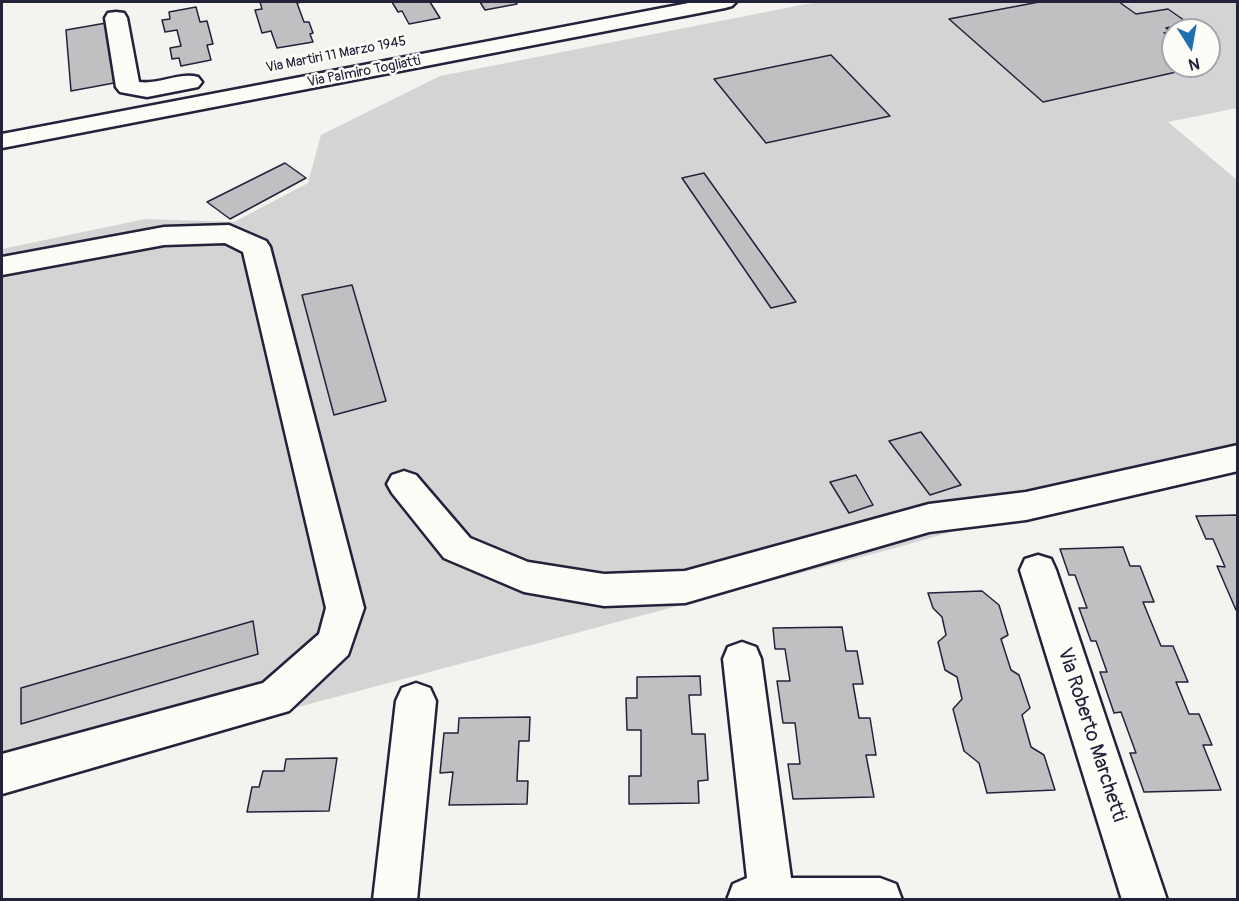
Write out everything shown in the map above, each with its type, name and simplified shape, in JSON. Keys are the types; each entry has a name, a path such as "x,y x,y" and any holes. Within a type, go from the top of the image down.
{"street":[{"name":"Via Palmiro Togliatti","path":"2,141 725,2"},
{"path":"116,18 128,87 147,90 216,78"},
{"path":"2,266 164,236 229,234 256,247 345,608 335,643 275,698 2,774"},
{"path":"405,484 458,548 524,577 615,590 685,587 929,518 1026,506 1238,458"},
{"name":"Via Roberto Marchetti","path":"1038,570 1145,900"},
{"path":"742,659 772,899"},
{"path":"395,900 416,701"},
{"path":"749,900 880,900"}],"shaded area":[{"path":"817,2 1237,2 1237,108 1168,122 1237,180 1237,450 895,548 2,788 2,249 145,219 234,222 308,183 321,135 440,76"}],"building":[{"path":"260,2 302,2 297,3 304,22 309,22 313,42 277,48 271,31 262,33 255,10 262,9"},
{"path":"392,2 430,2 440,18 409,24 402,11 398,12"},
{"path":"480,2 515,2 517,4 485,10"},
{"path":"1039,2 1119,2 1136,14 1168,9 1181,18 1161,18 1161,75 1043,102 949,19"},
{"path":"196,7 200,22 207,21 213,44 207,45 211,60 181,66 179,58 172,59 170,48 181,46 177,30 165,32 162,20 170,19 169,12"},
{"path":"106,23 116,74 113,74 114,83 71,91 66,30"},
{"path":"831,55 890,116 766,143 714,79"},
{"path":"285,163 306,178 230,219 207,202"},
{"path":"704,173 796,302 771,308 682,178"},
{"path":"352,285 386,401 334,415 302,295"},
{"path":"921,432 961,485 930,495 889,441"},
{"path":"856,475 873,505 849,513 830,482"},
{"path":"1238,515 1238,610 1236,610 1217,566 1225,567 1213,539 1206,539 1196,516"},
{"path":"1123,547 1130,566 1140,566 1154,602 1143,602 1161,646 1173,646 1188,682 1176,682 1189,714 1199,714 1212,745 1203,745 1221,790 1144,792 1130,753 1136,753 1121,712 1114,713 1100,672 1107,672 1096,641 1091,641 1079,608 1087,608 1075,575 1069,575 1060,549"},
{"path":"982,591 999,605 1008,635 1001,639 1011,670 1019,675 1030,708 1022,715 1031,747 1044,755 1055,790 987,793 979,763 964,751 953,709 962,699 957,677 945,670 938,642 946,635 942,617 933,608 928,593"},
{"path":"253,621 258,654 21,724 21,688"},
{"path":"842,627 846,651 857,651 863,684 853,684 859,718 870,718 876,755 866,755 874,797 793,799 788,764 800,764 795,723 783,723 777,681 790,681 785,649 775,649 773,628"},
{"path":"700,676 701,695 689,695 692,734 705,734 708,780 698,781 699,803 629,804 629,776 641,776 641,730 627,730 626,698 637,698 637,677"},
{"path":"530,717 529,741 519,741 517,781 528,781 527,804 449,805 453,772 440,773 444,733 458,733 459,718"},
{"path":"337,758 329,811 247,812 252,787 259,787 263,771 284,771 286,759"}]}
